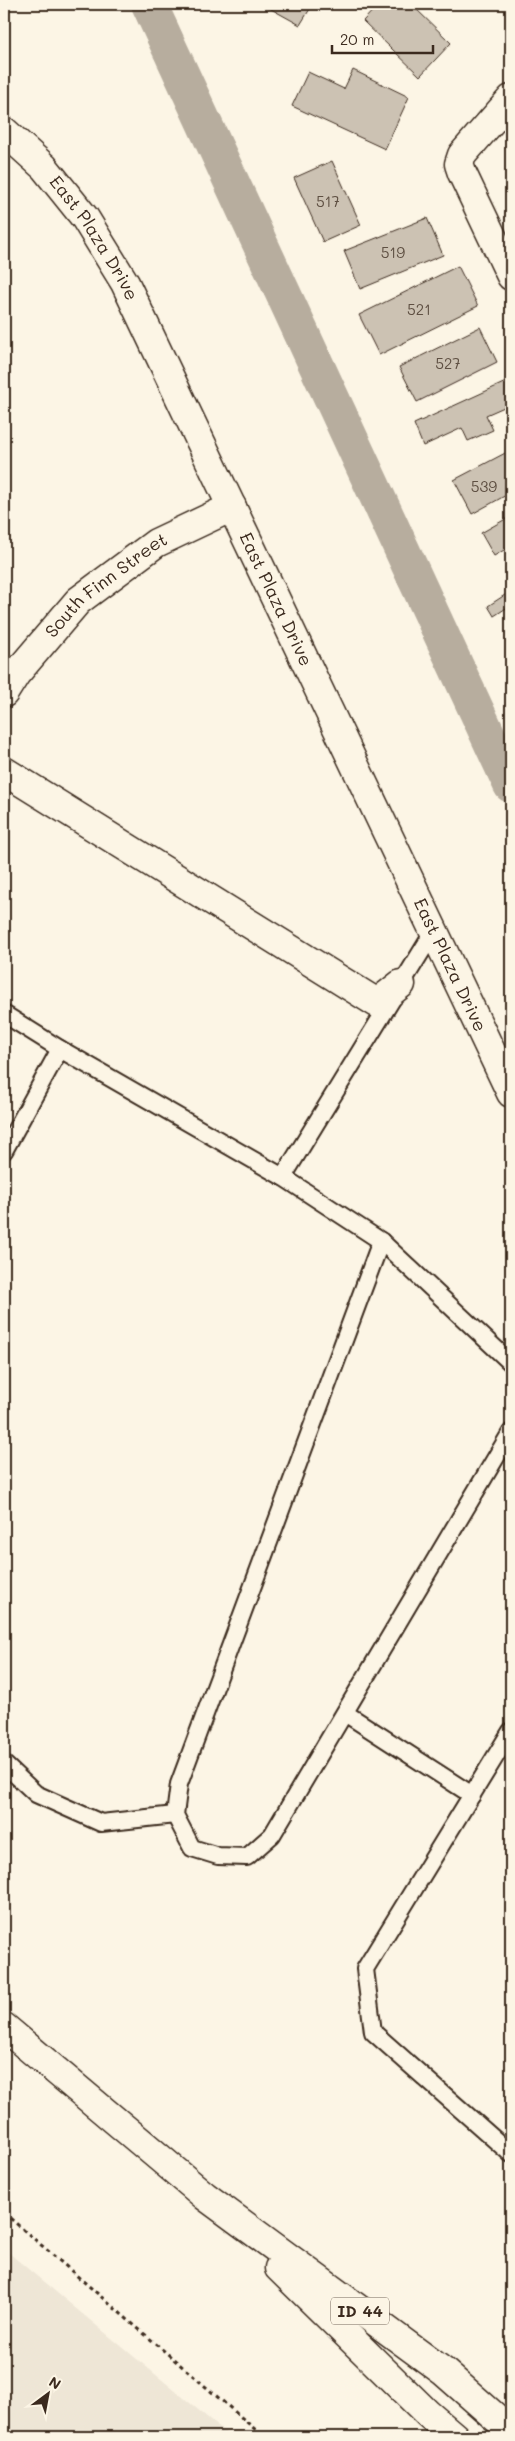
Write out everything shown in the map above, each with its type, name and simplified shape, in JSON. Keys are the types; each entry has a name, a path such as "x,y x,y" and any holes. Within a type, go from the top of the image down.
{"main road":[{"path":"511,99 462,155 459,164 511,276"},
{"name":"East Plaza Drive","path":"4,131 44,167 85,218 120,275 511,1094"},
{"name":"South Finn Street","path":"4,693 16,674 78,600 156,543 232,507"},
{"path":"4,771 377,1003 401,984"},
{"name":"ID 44","path":"4,2027 205,2196 444,2372 511,2431"},
{"name":"ID 44","path":"205,2196 428,2414 455,2437"}],"lane":[{"path":"283,1177 434,932"},
{"path":"4,1014 60,1049 283,1177 381,1241 511,1363"},
{"path":"4,1151 60,1049"},
{"path":"381,1241 179,1784 175,1814 192,1848 218,1856 247,1857 272,1835 511,1432"},
{"path":"344,1713 472,1795"},
{"path":"511,1732 365,1969 373,2032 511,2154"},
{"path":"4,1764 36,1794 101,1823 175,1814"}],"path":[{"path":"4,2213 264,2437"}],"shaded area":[{"path":"4,2249 231,2437 4,2437"}],"building":[{"path":"262,4 313,4 300,25"},
{"path":"379,4 411,4 451,43 420,76 363,21"},
{"path":"353,70 409,97 385,149 292,106 308,72 344,89"},
{"path":"332,161 361,225 323,242 294,178"},
{"path":"427,218 443,255 360,289 344,251"},
{"path":"458,266 478,306 379,355 359,315"},
{"path":"480,327 497,362 417,402 399,367"},
{"path":"508,381 511,388 511,404 486,415 493,430 468,441 462,428 423,446 414,424"},
{"path":"511,450 511,496 510,493 472,514 454,480"},
{"path":"511,516 511,546 494,556 481,533"},
{"path":"511,591 511,605 494,616 488,606"}],"waterway":[{"path":"149,4 511,785"}]}
